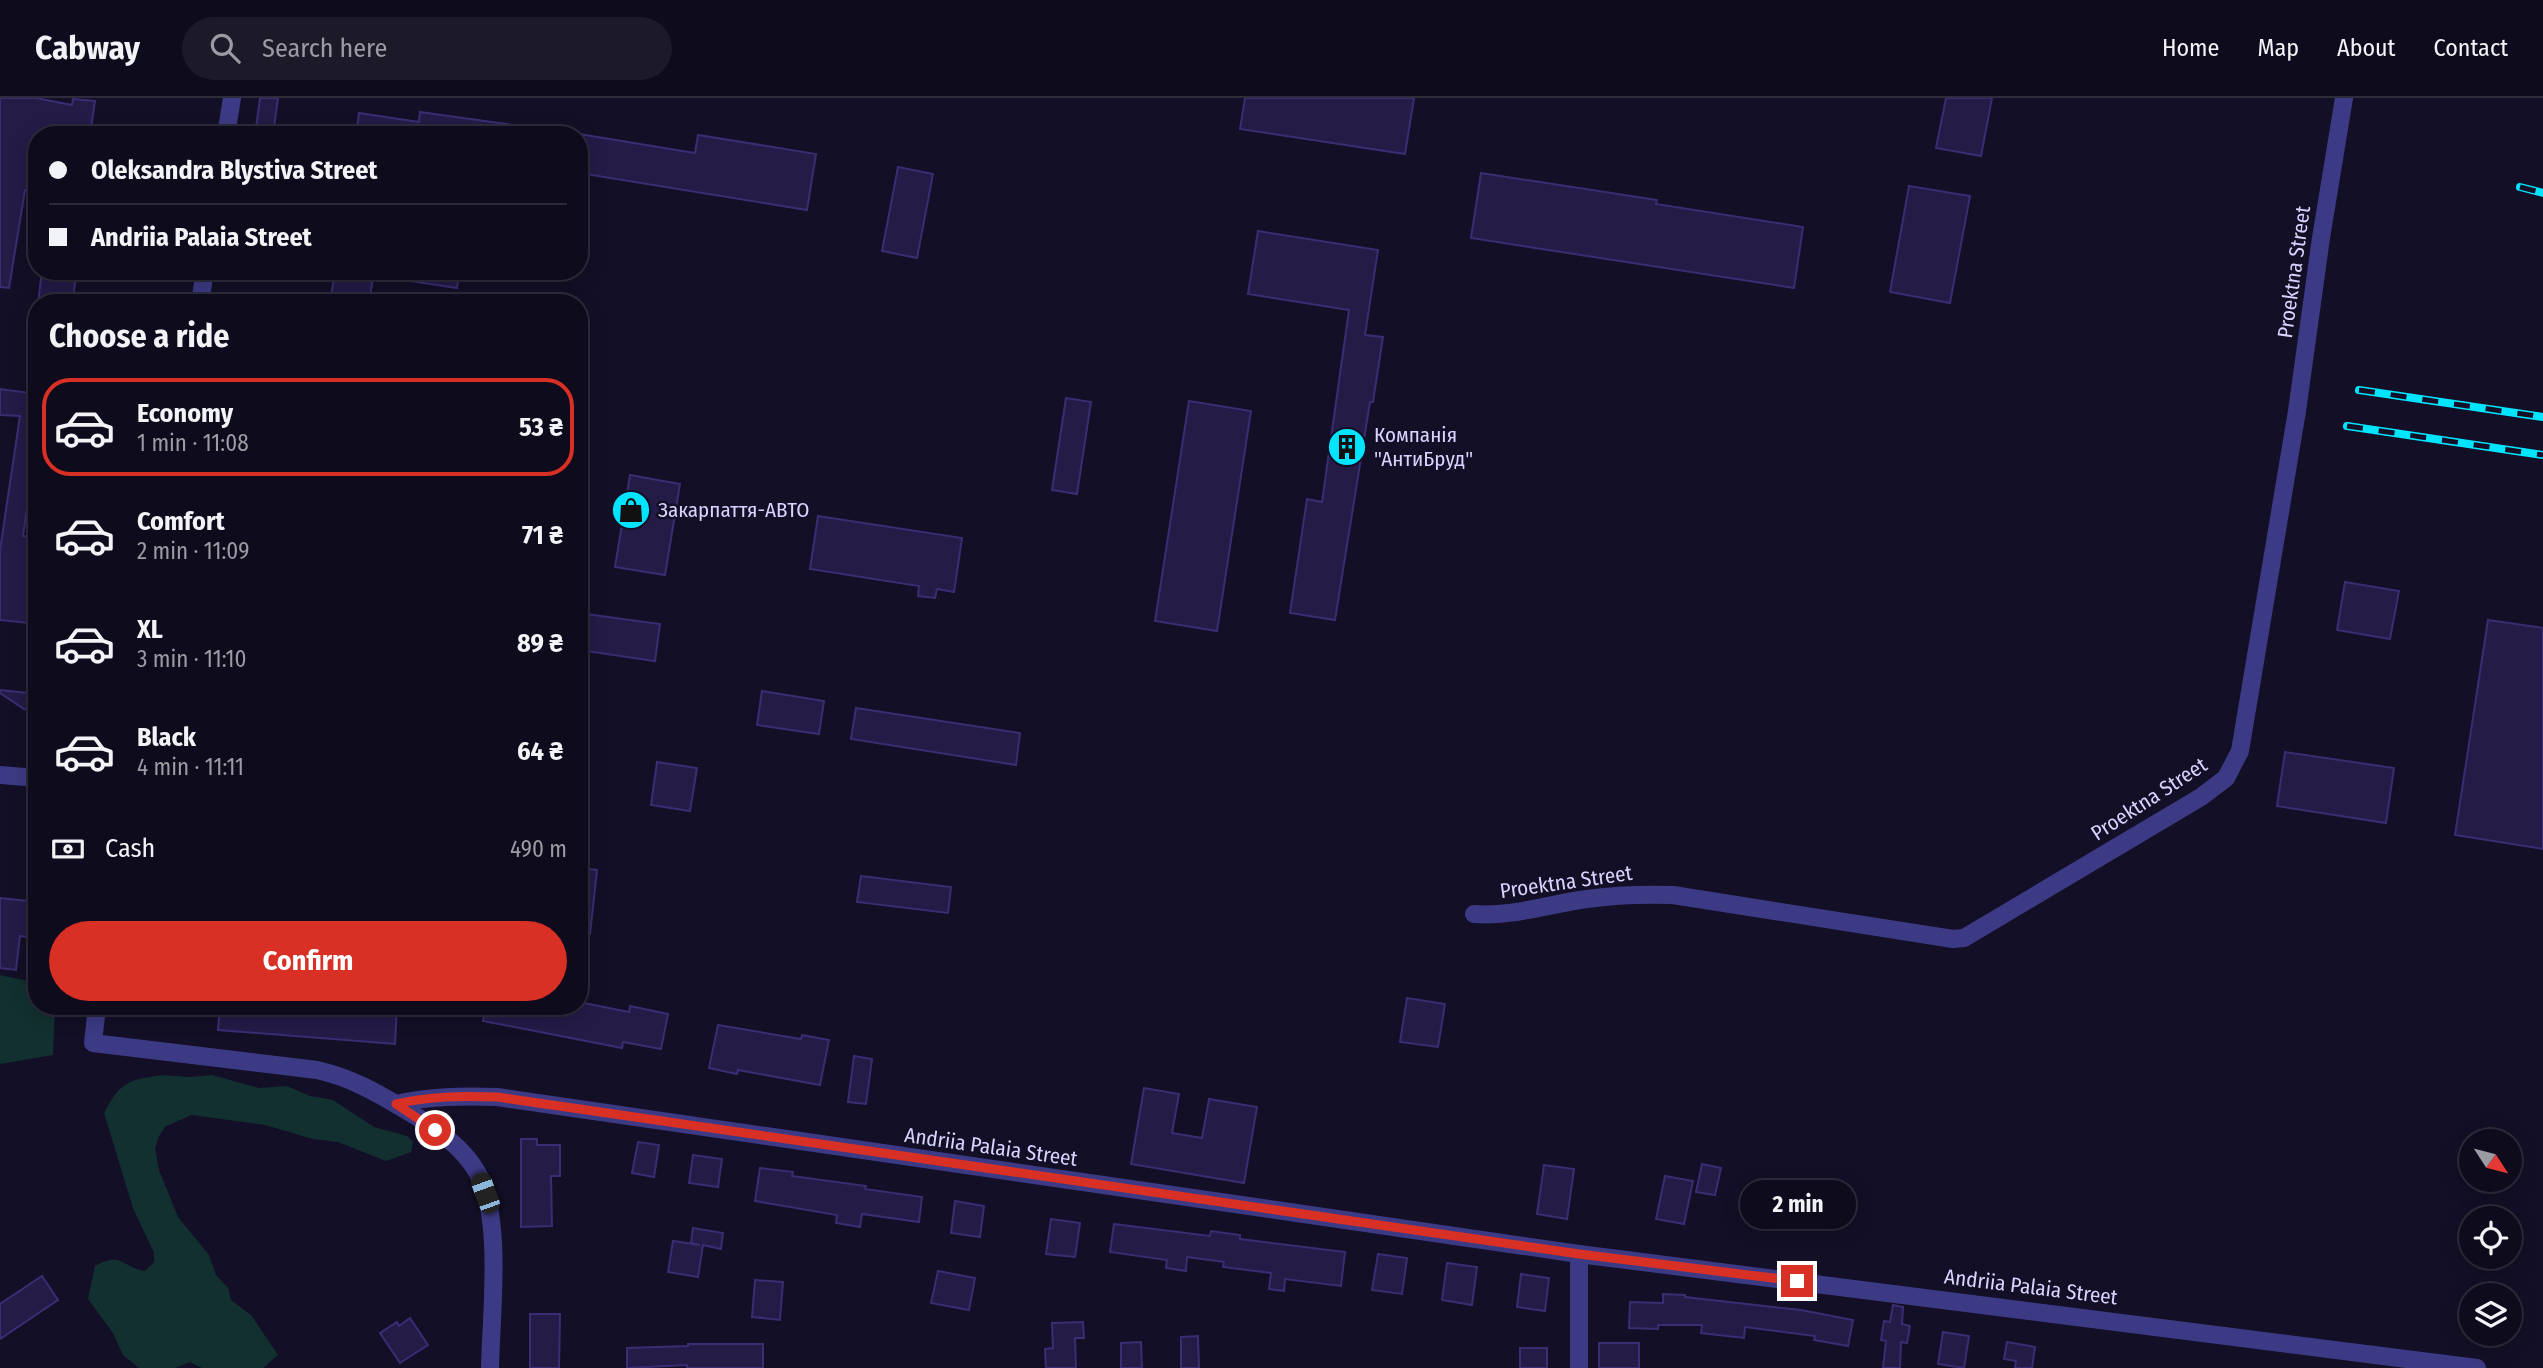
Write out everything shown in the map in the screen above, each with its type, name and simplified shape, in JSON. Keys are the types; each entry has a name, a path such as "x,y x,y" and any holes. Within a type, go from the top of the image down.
{"street":[{"path":"227,126 232,98"},
{"name":"Proektna Street","path":"1474,914 1496,915 1587,899 1643,894 1673,895 1953,939 1964,938 2201,797 2226,778 2240,751 2297,411 2344,98"},
{"path":"0,775 28,777"},
{"path":"96,1015 93,1043 317,1070 360,1083 420,1118 451,1143 478,1172 490,1216 493,1245 490,1368"},
{"name":"Andriia Palaia Street","path":"396,1104 421,1098 497,1097 1579,1254 2477,1368"},
{"path":"1579,1254 1579,1368"}],"green space":[{"path":"0,975 28,981 28,1015 55,1015 53,1055 0,1064"},
{"path":"162,1075 212,1075 259,1088 287,1086 310,1096 333,1100 374,1127 407,1136 413,1142 411,1152 386,1161 338,1142 313,1139 265,1125 192,1115 166,1126 159,1136 155,1148 159,1170 178,1217 209,1255 216,1275 228,1288 231,1300 251,1315 278,1355 263,1368 202,1368 190,1362 175,1368 139,1368 123,1355 113,1333 88,1299 95,1266 116,1260 145,1271 154,1262 154,1253 133,1208 104,1113 115,1095 126,1084"}],"building":[{"path":"0,98 36,98 72,105 73,99 95,101 91,126 28,126 28,190 25,190 9,288 0,287"},
{"path":"260,98 278,98 274,126 256,126"},
{"path":"1245,98 1414,98 1405,154 1240,129"},
{"path":"1946,98 1992,98 1981,156 1936,148"},
{"path":"420,112 514,126 357,126 359,113 419,122"},
{"path":"588,135 695,153 698,135 816,154 807,210 588,174"},
{"path":"898,167 933,174 917,258 882,251"},
{"path":"1481,173 1657,200 1656,204 1803,227 1794,288 1471,238"},
{"path":"1909,186 1970,196 1950,303 1890,292"},
{"path":"1258,231 1378,250 1365,335 1383,337 1335,620 1290,613 1307,499 1322,502 1349,310 1248,294"},
{"path":"41,280 76,280 73,294 39,294"},
{"path":"334,280 373,280 370,294 331,294"},
{"path":"410,280 458,280 457,288"},
{"path":"0,389 28,393 28,501 23,536 28,537 28,623 0,620 0,550 20,416 0,415"},
{"path":"1066,398 1091,402 1077,494 1052,490"},
{"path":"1189,401 1251,411 1217,631 1155,621"},
{"path":"630,475 680,484 665,575 615,567"},
{"path":"818,516 962,538 954,592 937,589 935,598 918,596 919,586 810,569"},
{"path":"2345,582 2399,591 2390,639 2337,630"},
{"path":"588,614 660,624 655,661 588,651"},
{"path":"2488,620 2543,628 2543,849 2455,835"},
{"path":"0,690 28,693 28,710 24,709 0,693"},
{"path":"762,691 824,701 819,734 757,725"},
{"path":"856,708 1020,733 1016,765 851,739"},
{"path":"2285,752 2394,768 2386,823 2277,806"},
{"path":"657,762 697,768 690,811 651,805"},
{"path":"588,869 597,870 588,934"},
{"path":"861,876 951,887 948,913 857,902"},
{"path":"0,898 28,901 28,937 20,936 16,970 0,968"},
{"path":"1407,998 1445,1004 1438,1047 1400,1042"},
{"path":"588,1004 629,1012 630,1006 668,1014 661,1049 623,1042 622,1048 483,1021 484,1015 588,1015"},
{"path":"219,1015 397,1015 395,1044 218,1030"},
{"path":"718,1025 801,1039 802,1035 829,1040 820,1085 738,1070 737,1074 709,1068"},
{"path":"854,1056 872,1059 866,1104 848,1102"},
{"path":"1144,1088 1179,1094 1172,1133 1202,1138 1209,1099 1257,1107 1244,1183 1131,1164"},
{"path":"521,1139 537,1139 537,1145 560,1145 560,1176 551,1176 552,1226 521,1227"},
{"path":"638,1142 659,1145 654,1177 632,1173"},
{"path":"693,1155 722,1159 718,1187 689,1183"},
{"path":"1702,1164 1721,1168 1715,1195 1696,1192"},
{"path":"1544,1165 1574,1169 1567,1219 1537,1214"},
{"path":"760,1168 793,1172 792,1176 922,1197 919,1222 862,1214 860,1227 836,1223 837,1215 755,1201"},
{"path":"1665,1176 1693,1181 1684,1224 1656,1219"},
{"path":"955,1201 984,1206 980,1237 951,1233"},
{"path":"1051,1219 1080,1223 1075,1257 1046,1254"},
{"path":"1114,1224 1210,1236 1211,1231 1240,1235 1240,1239 1345,1252 1341,1286 1285,1279 1284,1291 1269,1289 1271,1273 1223,1267 1224,1262 1187,1257 1186,1271 1166,1268 1167,1260 1110,1252"},
{"path":"693,1228 723,1233 721,1249 703,1245 698,1277 668,1272 673,1241 700,1245 691,1243"},
{"path":"1378,1254 1407,1258 1402,1294 1372,1290"},
{"path":"1447,1263 1477,1267 1472,1305 1442,1300"},
{"path":"938,1271 975,1278 969,1310 931,1303"},
{"path":"1521,1274 1549,1278 1545,1311 1517,1307"},
{"path":"42,1276 58,1300 0,1339 0,1304"},
{"path":"755,1280 783,1282 780,1320 752,1317"},
{"path":"1663,1294 1801,1310 1853,1320 1848,1346 1814,1340 1815,1336 1745,1327 1744,1338 1701,1333 1702,1325 1658,1325 1658,1329 1629,1328 1630,1302 1663,1303"},
{"path":"1893,1305 1903,1307 1902,1324 1910,1326 1907,1343 1901,1342 1900,1368 1883,1368 1886,1341 1881,1340 1884,1321 1890,1322"},
{"path":"530,1314 560,1314 559,1368 530,1368"},
{"path":"410,1318 428,1345 400,1363 380,1333 397,1322 399,1326"},
{"path":"1083,1322 1084,1338 1075,1338 1076,1368 1046,1368 1045,1349 1053,1348 1052,1323"},
{"path":"1943,1332 1969,1336 1964,1368 1938,1364"},
{"path":"1198,1336 1199,1368 1181,1368 1181,1337"},
{"path":"1141,1342 1142,1368 1121,1368 1121,1343"},
{"path":"2007,1342 2035,1347 2032,1368 2015,1368 2016,1361 2004,1359"},
{"path":"1599,1343 1639,1343 1639,1368 1599,1368"},
{"path":"688,1344 763,1344 763,1368 687,1368 687,1365 627,1368 627,1348"},
{"path":"1520,1348 1547,1348 1547,1368 1520,1368"}],"railway":[{"path":"2520,187 2543,193"},
{"path":"2359,390 2543,417"},
{"path":"2347,426 2543,455"}],"place":[{"name":"Компанія \"АнтиБруд\"","path":"1347,447"},
{"name":"Закарпаття-АВТО","path":"631,510"}],"route":[{"path":"435,1130 396,1104 421,1098 497,1097 1579,1254 1797,1281"}]}
